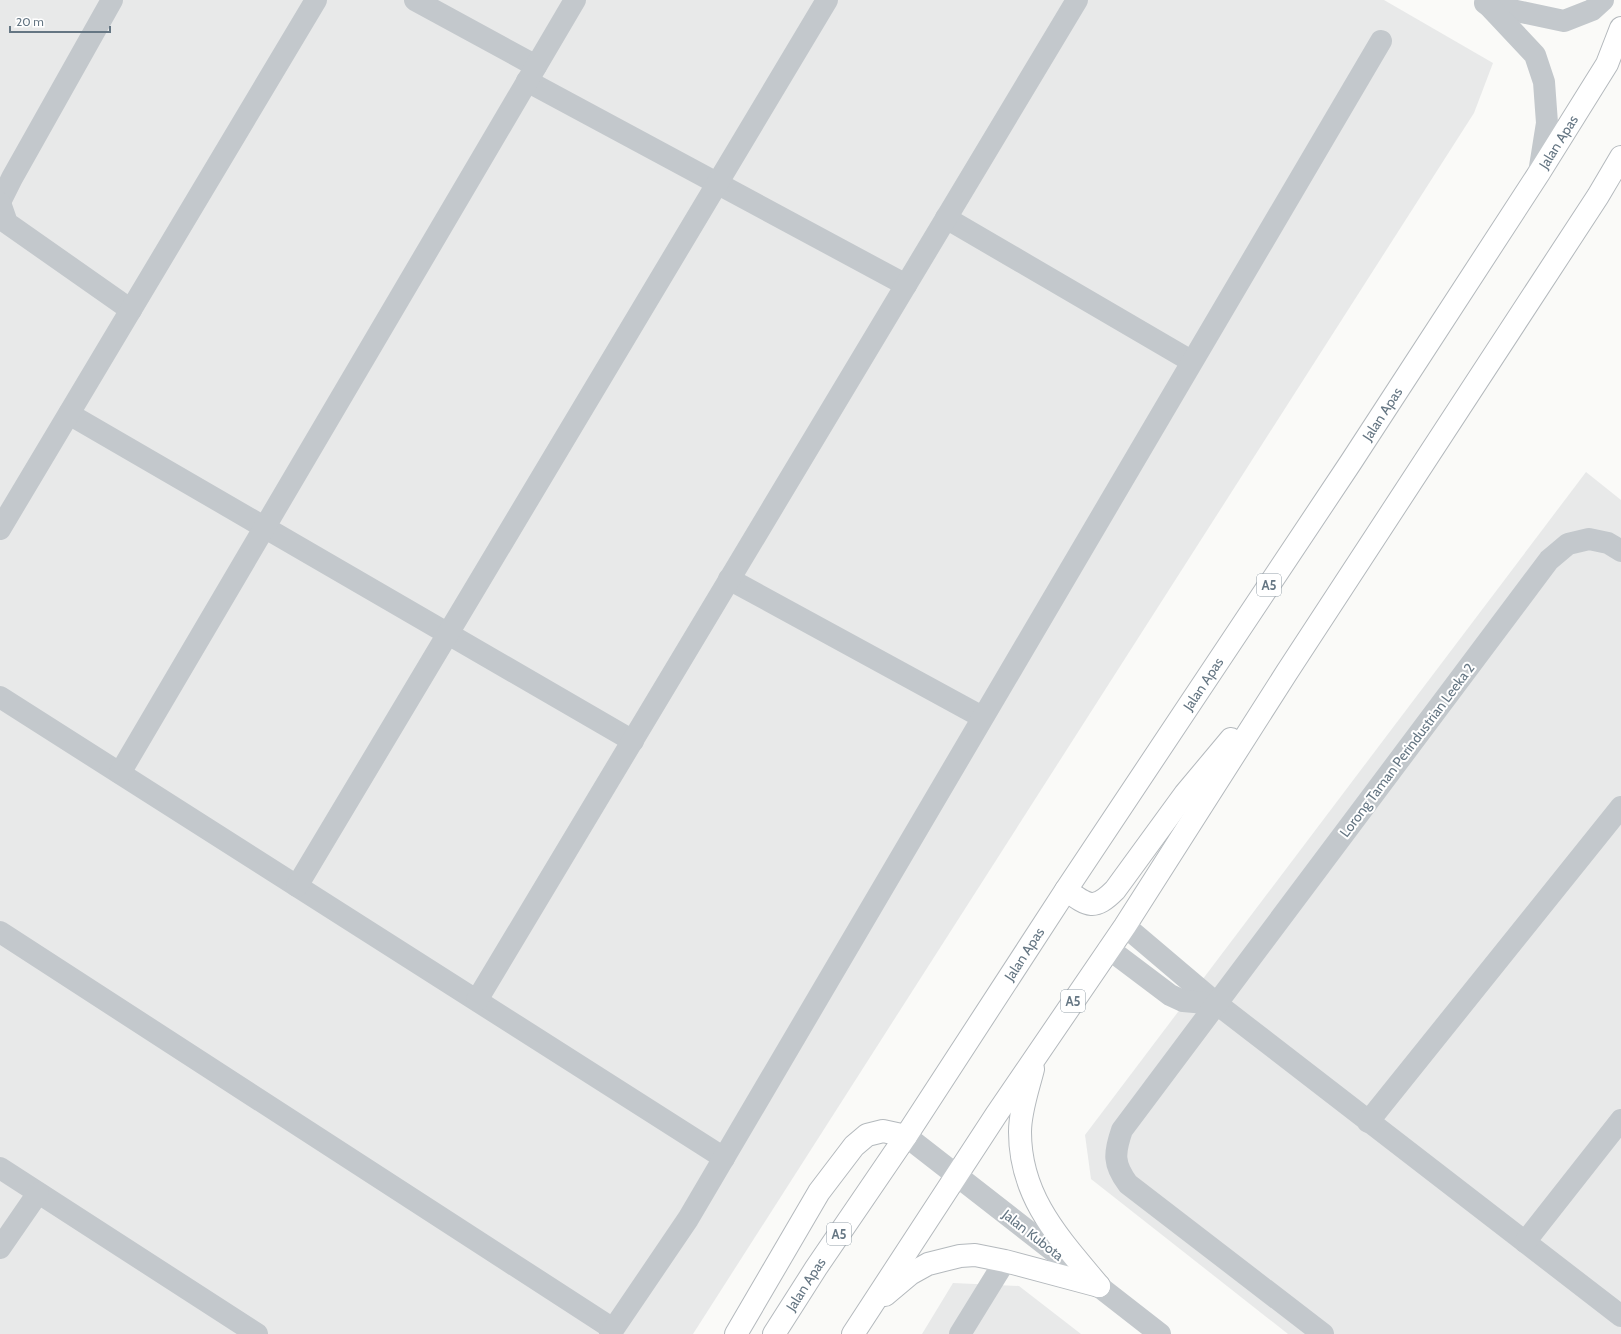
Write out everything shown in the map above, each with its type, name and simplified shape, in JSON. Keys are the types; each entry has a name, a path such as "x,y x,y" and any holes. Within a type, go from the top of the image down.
{"highway":[{"name":"Jalan Apas","path":"774,1334 816,1268 906,1136 1066,890 1351,462 1539,173 1607,64 1621,28"},
{"name":"A5","path":"852,1334 1037,1053 1125,926 1287,672 1598,196 1621,157"},
{"path":"1066,890 1088,904 1098,904 1107,899 1116,890 1184,794 1287,672"},
{"path":"1037,1053 1021,1123 1020,1131 1022,1160 1029,1185 1051,1228 1099,1286"},
{"path":"736,1334 819,1192 854,1146 868,1136 883,1131 906,1136"},
{"path":"869,1308 910,1274 928,1264 960,1256 976,1255 1005,1261 1099,1286"}],"street":[{"path":"112,0 12,178 0,203 7,223 131,310"},
{"path":"0,529 316,0"},
{"path":"415,0 531,73 717,183 906,285"},
{"path":"120,773 574,0"},
{"path":"296,886 827,0"},
{"path":"478,1000 1077,0"},
{"path":"1483,3 1564,21 1592,10 1604,0"},
{"path":"1483,3 1535,55 1544,82 1546,122 1539,173"},
{"path":"0,932 612,1332 688,1219 1381,40"},
{"path":"946,218 1191,362"},
{"path":"69,414 633,741"},
{"name":"Lorong Taman Perindustrian Leeka 2","path":"1323,1334 1128,1184 1119,1172 1116,1160 1117,1145 1122,1130 1549,560 1568,544 1589,539 1608,543 1621,551"},
{"path":"729,579 982,717"},
{"path":"0,697 724,1158"},
{"path":"1368,1122 1621,807"},
{"path":"1125,926 1217,1004 1621,1316"},
{"path":"1109,949 1170,995 1183,1001 1217,1004"},
{"path":"1525,1242 1621,1120"},
{"name":"Jalan Kubota","path":"906,1136 1160,1334"},
{"path":"0,1168 257,1334"},
{"path":"0,1248 38,1193"},
{"path":"960,1334 1005,1261"}],"shaded area":[{"path":"0,0 1384,0 1493,63 1474,113 693,1334 0,1334"},
{"path":"1586,472 1621,500 1621,1334 1288,1334 1091,1179 1085,1135"},
{"path":"953,1283 1019,1286 1081,1334 922,1334"}]}
